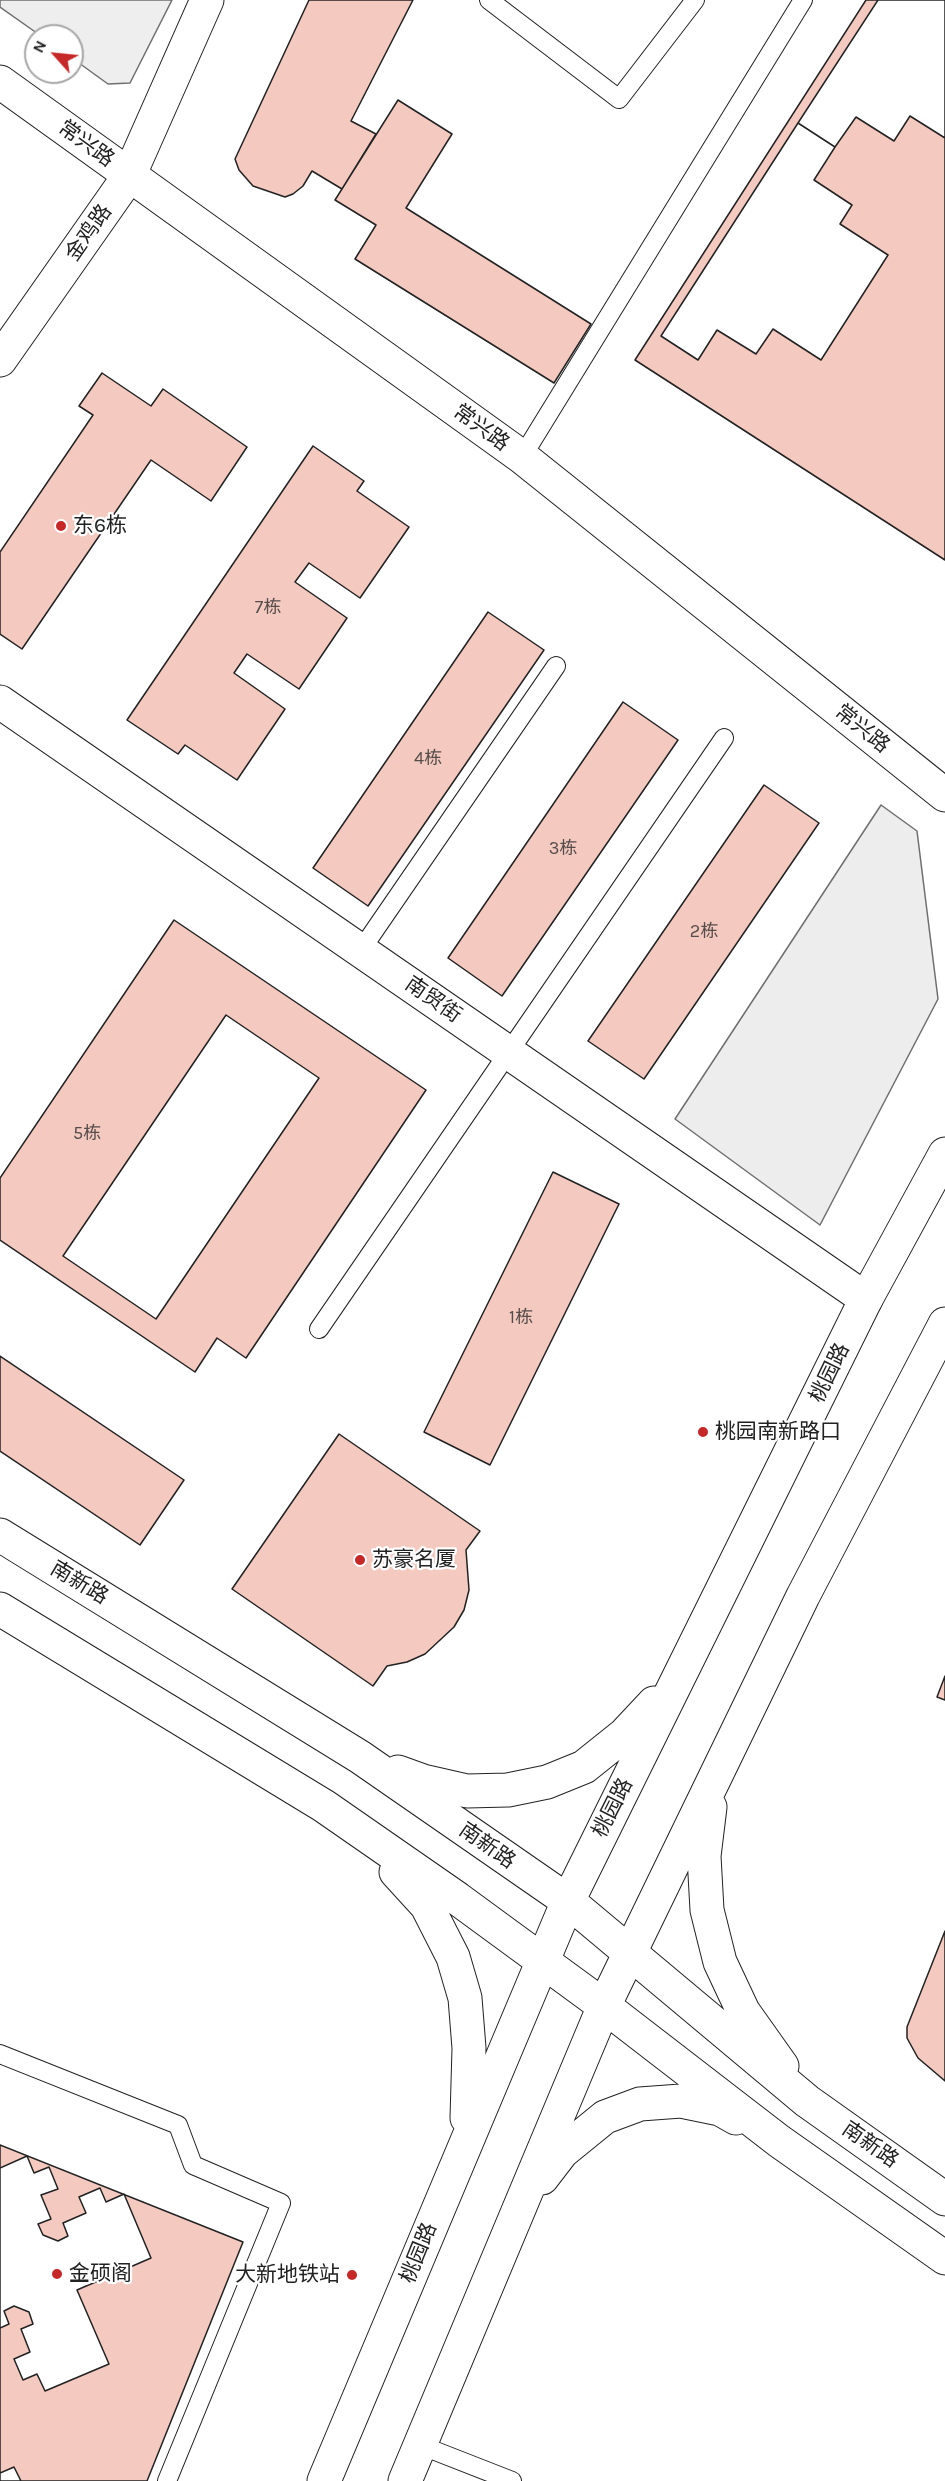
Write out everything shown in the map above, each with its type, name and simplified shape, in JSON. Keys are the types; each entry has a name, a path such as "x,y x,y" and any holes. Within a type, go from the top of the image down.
{"main road":[{"name":"金鸡路","path":"0,360 129,176 207,0"},
{"name":"常兴路","path":"0,82 522,457 945,795"},
{"name":"南贸街","path":"0,702 867,1299"},
{"name":"桃园路","path":"324,2481 568,1901 867,1299 945,1154"},
{"path":"405,2481 604,2006 803,1596 945,1323"},
{"name":"南新路","path":"0,1535 360,1757 568,1901 807,2102 945,2199"},
{"path":"0,1609 324,1806 604,2006 779,2141 945,2258"},
{"path":"360,1757 423,1781 468,1791 508,1790 547,1782 584,1767 624,1736 684,1667"},
{"path":"727,1752 711,1803 704,1856 707,1910 720,1962 744,2010 807,2102"},
{"path":"324,1806 394,1870 427,1906 453,1957 465,1998 469,2048 466,2139"},
{"path":"520,2208 562,2152 605,2117 640,2104 681,2101 720,2109 779,2141"}],"lane":[{"path":"489,0 619,99 695,0"},
{"path":"522,457 803,0"},
{"path":"361,950 556,666"},
{"path":"319,1329 724,738"},
{"path":"0,2054 178,2125 193,2165 281,2203 167,2481"},
{"path":"420,2445 512,2481"}],"shaded area":[{"path":"0,0 172,0 130,83 108,84 84,67 84,24 24,24 0,7"},
{"path":"881,805 917,831 938,999 820,1225 675,1119"}],"building":[{"path":"309,0 413,0 351,121 376,134 342,189 312,171 303,186 285,197 253,186 239,170 235,159"},
{"path":"866,0 945,0 945,560 635,360"},
{"path":"878,0 945,0 945,138 910,116 894,141 856,117 835,147 798,123"},
{"path":"398,100 452,134 406,208 591,324 554,383 355,259 376,225 335,200"},
{"path":"798,123 835,147 814,180 852,205 840,224 888,255 821,360 773,329 756,354 717,330 698,360 661,336"},
{"name":"东6栋","path":"102,373 151,406 163,389 247,447 211,501 151,460 22,649 0,634 0,552 93,415 79,406"},
{"path":"313,446 364,481 357,491 409,527 360,598 309,563 295,582 347,618 299,689 247,654 234,673 285,709 237,780 185,745 178,754 127,720"},
{"path":"488,612 544,650 368,906 313,868"},
{"path":"623,702 678,740 502,996 448,958"},
{"path":"764,785 819,823 644,1079 588,1041"},
{"path":"174,920 426,1090 246,1358 217,1338 195,1372 0,1240 0,1178","holes":["226,1015 319,1078 156,1319 63,1256"]},
{"path":"553,1172 619,1204 490,1465 424,1432"},
{"path":"0,1356 184,1480 140,1545 0,1451"},
{"name":"苏豪名厦","path":"339,1434 480,1531 466,1550 469,1590 464,1610 454,1627 425,1654 407,1662 387,1666 373,1686 232,1589"},
{"path":"945,1676 945,1700 937,1697"},
{"path":"945,1931 945,2081 918,2058 907,2038 907,2027"},
{"path":"0,2145 243,2242 147,2481 0,2481"},
{"name":"金硕阁","path":"27,2156 34,2173 49,2167 58,2189 41,2195 51,2219 38,2224 43,2235 58,2241 68,2236 63,2223 86,2213 79,2197 100,2188 106,2202 124,2194 151,2258 77,2290 109,2364 45,2391 37,2374 23,2380 14,2359 30,2352 21,2329 33,2324 29,2312 14,2306 4,2311 9,2324 0,2328 0,2168"},
{"path":"14,2467 21,2481 0,2481 0,2473"}],"place":[{"name":"东6栋","path":"61,526"},
{"name":"桃园南新路口","path":"703,1432"},
{"name":"苏豪名厦","path":"360,1560"},
{"name":"金硕阁","path":"57,2274"},
{"name":"大新地铁站","path":"352,2275"}]}
